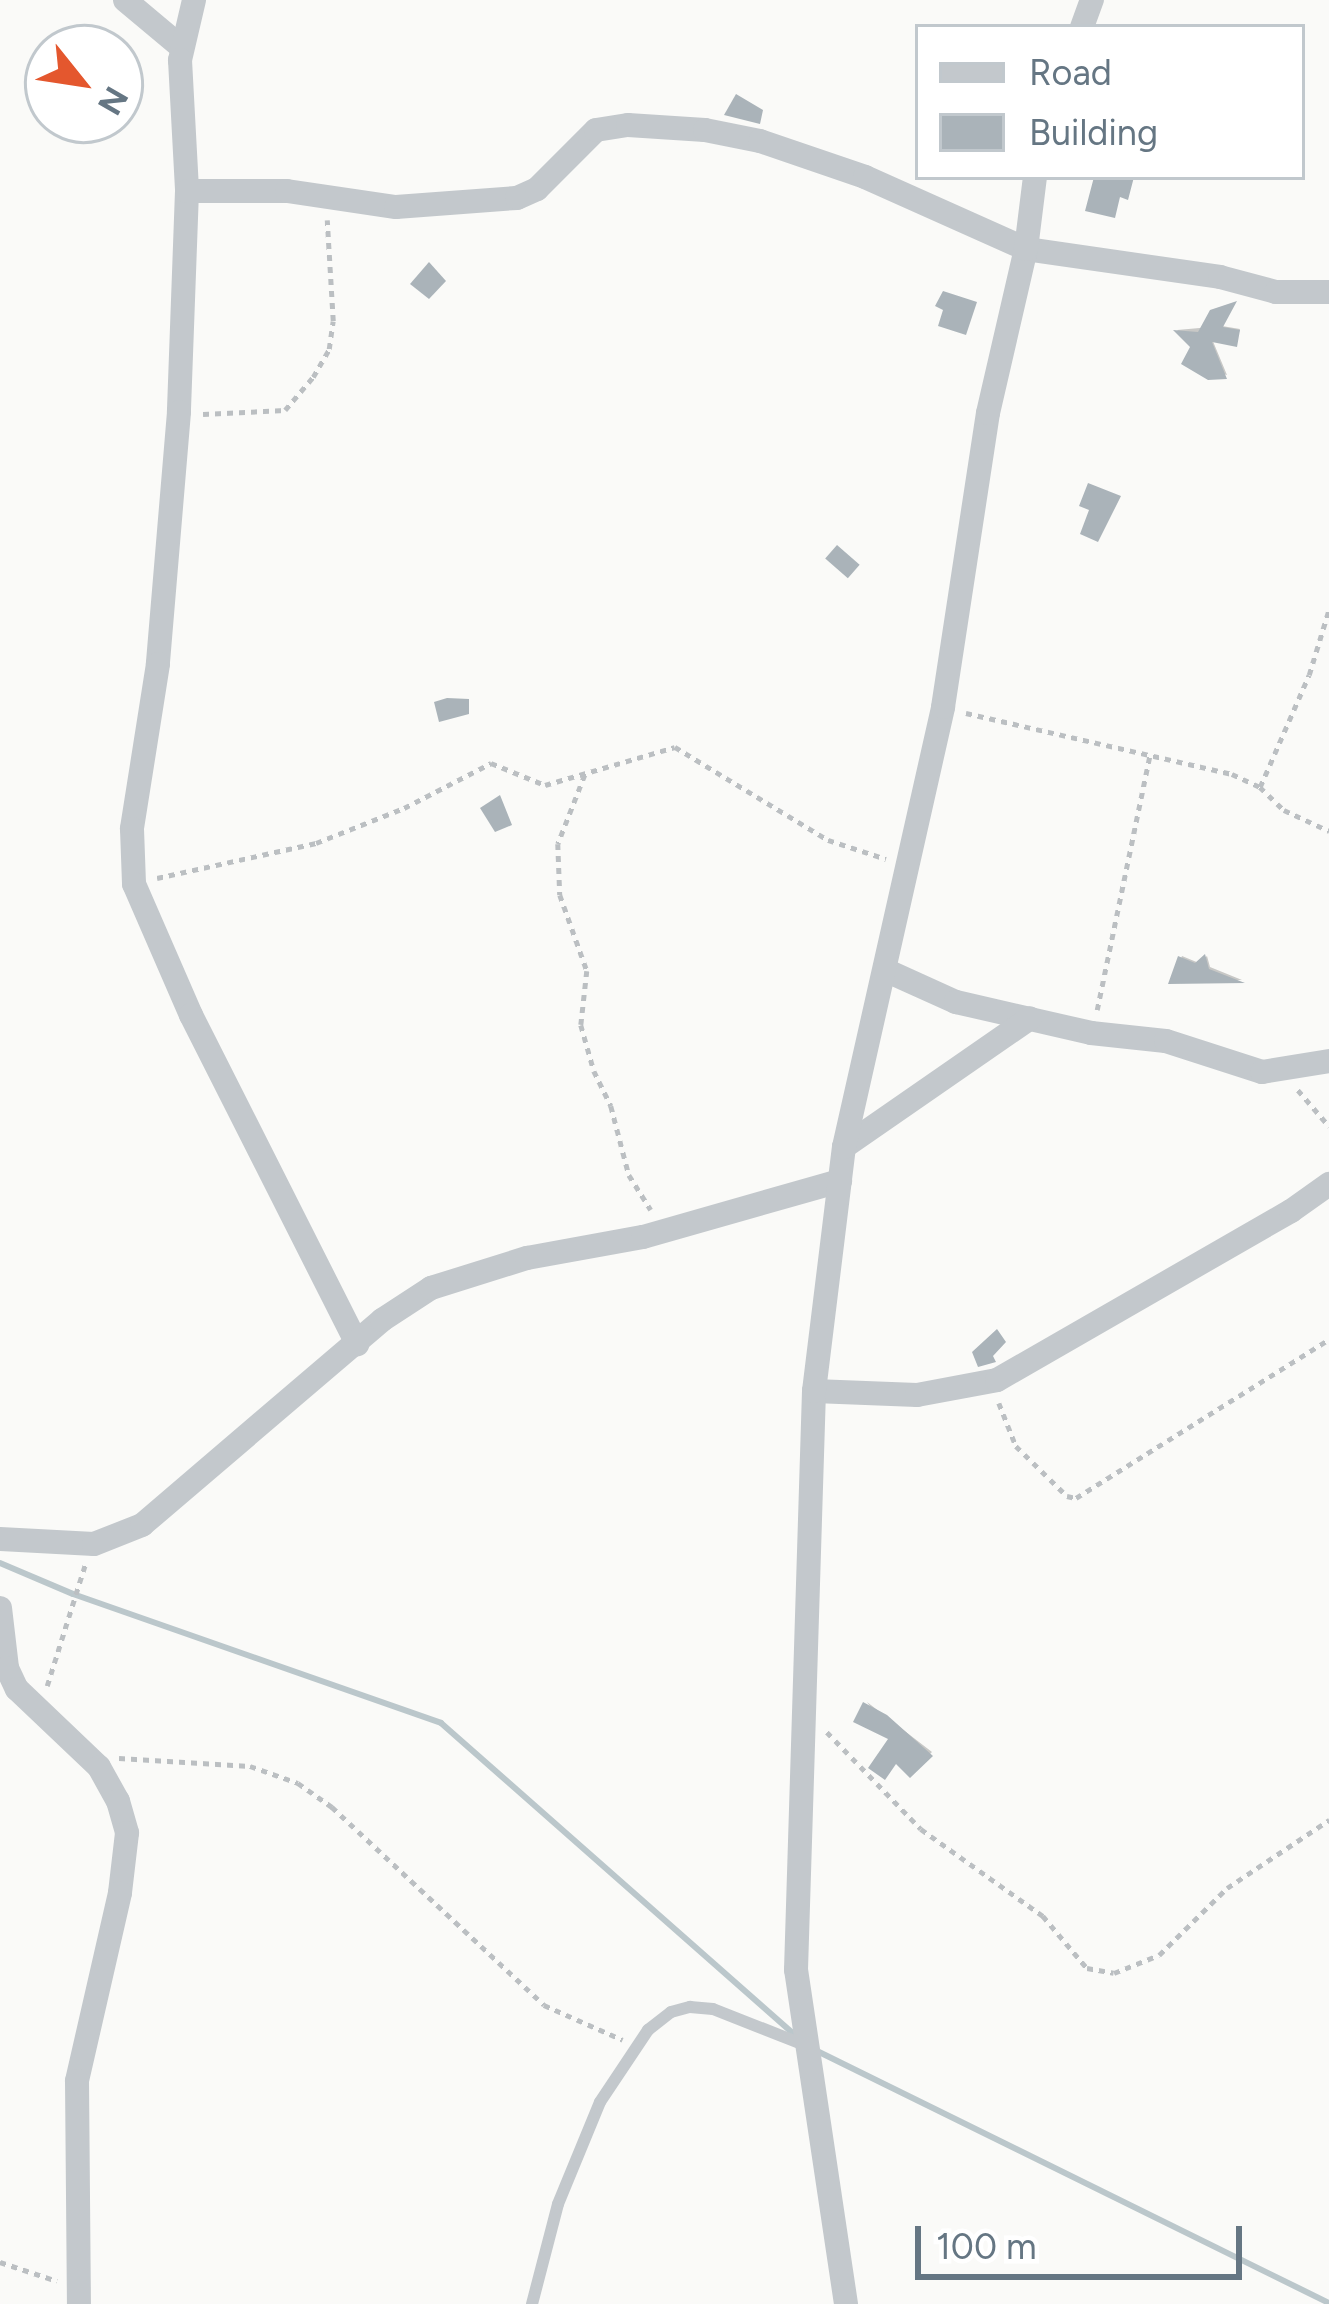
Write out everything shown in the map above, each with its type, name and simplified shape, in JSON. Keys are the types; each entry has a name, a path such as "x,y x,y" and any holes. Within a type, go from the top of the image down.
{"street":[{"path":"125,0 181,47"},
{"path":"194,0 181,47 187,191 179,412 158,664 132,829 134,884 190,1015 357,1344"},
{"path":"187,191 325,196 396,207 517,198 537,190 596,130 628,125 705,130 760,142 865,177 1026,249 1202,274 1276,292 1329,292"},
{"path":"846,2304 796,1970 814,1391 844,1147 943,707 988,412 1026,249 1035,180"},
{"path":"885,970 942,998 1091,1033 1166,1041 1262,1072 1329,1061"},
{"path":"844,1147 1030,1018"},
{"path":"0,1539 94,1544 142,1525 408,1301 464,1276 674,1228 841,1181"},
{"path":"814,1391 917,1395 997,1380 1291,1211 1329,1184"},
{"path":"0,1608 7,1668 17,1689 84,1754 118,1801 127,1833 120,1893 77,2081 78,2295"}],"lane":[{"path":"532,2304 558,2204 600,2102 638,2046 671,2012 690,2007 713,2009 807,2046"}],"path":[{"path":"179,412 272,414 295,402 313,377 328,350 333,321 325,196"},
{"path":"1260,788 1309,675 1329,609"},
{"path":"943,707 1232,774 1260,788 1284,810 1329,831"},
{"path":"134,884 316,843 404,808 491,764 499,763 536,784 585,775 671,747 684,749 759,802 828,840 908,866"},
{"path":"1091,1033 1150,753"},
{"path":"585,775 556,860 560,895 589,981 581,1025 629,1175 647,1207 674,1228"},
{"path":"1282,1072 1329,1126"},
{"path":"997,1380 999,1406 1016,1445 1066,1496 1076,1498 1329,1340"},
{"path":"46,1719 54,1654 94,1544"},
{"path":"807,1711 921,1829 1043,1916 1087,1968 1114,1973 1159,1955 1227,1888 1329,1820"},
{"path":"84,1754 250,1766 298,1784 332,1807 544,2005 638,2046"},
{"path":"0,2262 78,2295"}],"building":[{"path":"736,94 763,110 760,124 724,115"},
{"path":"1093,180 1133,180 1128,200 1120,197 1115,218 1085,211"},
{"path":"429,262 446,281 429,299 410,284"},
{"path":"943,291 977,302 966,335 938,326 943,310 935,306"},
{"path":"1237,301 1223,327 1240,330 1237,347 1212,342 1227,379 1208,380 1181,364 1190,347 1173,330 1198,332 1210,310"},
{"path":"1088,483 1121,496 1098,542 1080,534 1089,510 1079,506"},
{"path":"837,545 860,565 848,578 825,559"},
{"path":"469,699 469,714 439,722 434,702"},
{"path":"500,795 512,825 495,832 480,808"},
{"path":"1205,954 1209,969 1245,983 1168,984 1178,956 1195,963"},
{"path":"997,1329 1006,1342 993,1356 996,1362 978,1367 972,1352"},
{"path":"863,1702 887,1715 933,1756 910,1778 896,1764 885,1780 868,1768 888,1739 853,1722"}],"waterway":[{"path":"0,1563 73,1594 441,1723 800,2039"},
{"path":"815,2050 1329,2303"}]}
